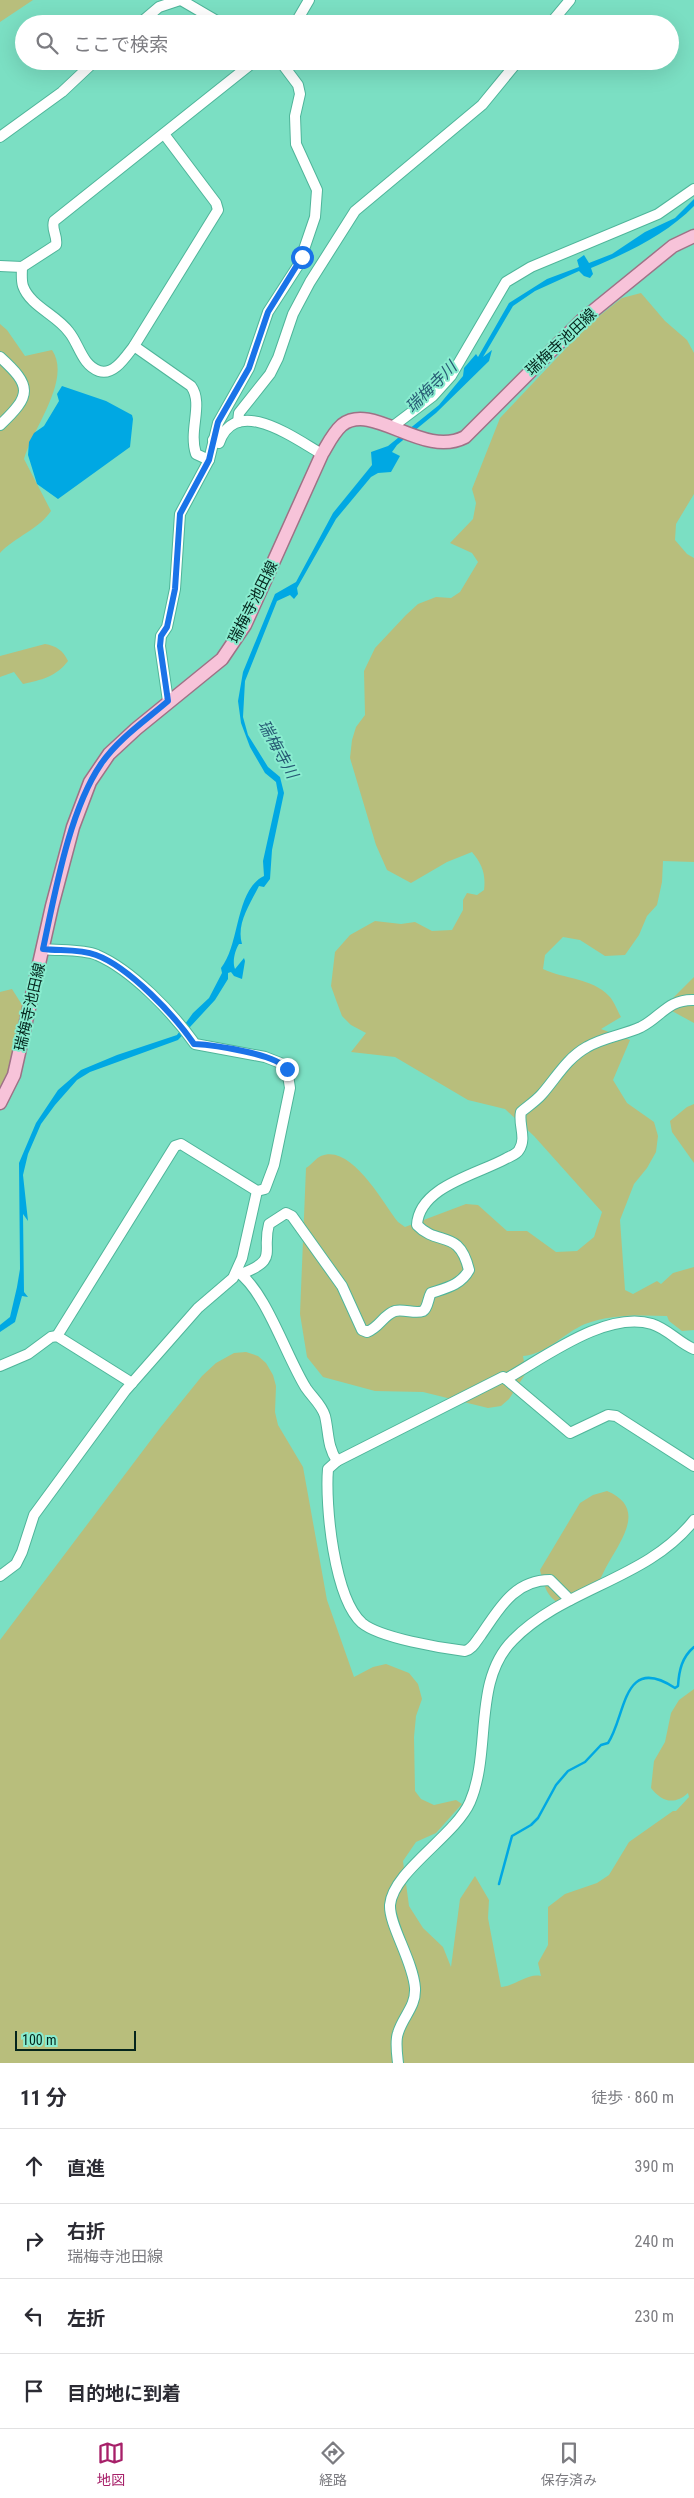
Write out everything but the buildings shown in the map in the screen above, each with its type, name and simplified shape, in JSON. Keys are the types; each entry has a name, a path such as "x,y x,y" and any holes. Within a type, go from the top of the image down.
{"main road":[{"name":"瑞梅寺池田線","path":"0,1103 14,1075 73,827 90,782 109,754 168,701 222,659 245,625 322,454 335,433 348,422 370,420 431,442 457,441 471,432 516,384 582,320 673,246 694,236"}],"street":[{"path":"150,15 160,7 180,0 206,15"},
{"path":"300,15 309,0"},
{"path":"558,15 570,0"},
{"path":"0,137 62,92 85,70"},
{"path":"0,266 22,267 56,245 58,240 52,226 54,221 244,70"},
{"path":"168,701 160,646 161,636 167,627 175,589 180,514 209,460 213,440 221,417 249,368 268,312 299,264 315,216 317,190 296,144 295,116 300,94 298,85 287,70"},
{"path":"238,422 239,413 270,374 278,358 293,314 310,282 355,211 482,105 511,70"},
{"path":"22,267 23,286 70,333 88,363 99,371 113,369 134,346 218,210 216,203 164,134"},
{"path":"392,427 433,396 451,376 506,282 531,267 658,214 694,189"},
{"path":"134,346 191,386 195,391 197,401 192,431 193,444 196,454 209,460"},
{"path":"0,357 17,373 23,383 24,396 14,412 0,425"},
{"path":"213,440 220,443 223,433 238,422 260,422 322,454"},
{"path":"0,1366 16,1360 51,1338 58,1336 175,1146 181,1144 256,1191 264,1189 274,1165 290,1088 287,1069 283,1064 265,1057 194,1044 178,1020 131,978 96,955 43,949"},
{"path":"0,1576 16,1564 19,1559 29,1526 40,1506 132,1383 198,1308 239,1273 262,1264 269,1250 270,1224 286,1213 292,1216 342,1286 362,1330 367,1332 377,1328 385,1317 394,1312 421,1312 425,1309 431,1293 465,1278 469,1270 466,1255 456,1244 423,1231 417,1225 418,1216 423,1207 437,1192 455,1181 519,1152 522,1144 521,1112 541,1096 558,1072 586,1047 605,1038 640,1028 674,1003 683,999 694,1000"},
{"path":"239,1273 256,1191"},
{"path":"239,1273 254,1287 306,1388 322,1410 325,1416 328,1444 337,1461"},
{"path":"506,1380 585,1335 611,1324 635,1321 653,1324 694,1349"},
{"path":"58,1336 132,1383"},
{"path":"570,1600 550,1580 521,1586 502,1604 473,1646 465,1651 408,1640 370,1628 363,1623 350,1605 337,1567 328,1494 328,1469 337,1461 503,1377 570,1433 608,1415 616,1416 694,1466"},
{"path":"398,2063 397,2034 415,2002 415,1987 411,1965 391,1914 390,1904 396,1886 455,1826 470,1803 476,1782 490,1684 500,1654 536,1620 570,1600 634,1570 661,1553 682,1535 694,1520"}],"green space":[{"path":"0,0 33,0 0,22"},
{"path":"641,293 665,321 687,340 694,353 694,494 676,524 675,540 687,554 694,558 694,862 663,861 662,882 657,905 647,916 639,935 625,955 605,956 580,940 563,937 545,955 543,969 586,982 602,990 611,998 621,1017 601,1029 630,1040 613,1080 627,1103 654,1122 658,1136 656,1152 647,1168 634,1184 620,1220 625,1290 633,1294 657,1281 661,1284 673,1273 694,1267 694,1330 682,1331 669,1321 667,1316 636,1315 615,1317 585,1324 548,1347 523,1356 526,1373 509,1399 501,1406 488,1408 423,1392 375,1391 323,1377 307,1357 300,1314 306,1168 317,1158 332,1154 344,1158 355,1166 375,1189 398,1222 405,1227 466,1204 478,1205 507,1231 527,1231 556,1252 577,1251 594,1237 602,1212 534,1136 505,1109 468,1100 395,1057 351,1052 366,1033 351,1025 342,1016 331,986 335,952 350,935 375,921 401,924 415,922 432,931 452,930 463,910 463,900 467,893 477,895 484,890 483,870 472,852 447,862 411,883 387,870 376,845 350,758 356,727 365,715 364,671 375,648 406,615 418,604 436,597 451,598 460,592 478,562 472,553 450,543 473,519 476,503 472,489 500,418 588,325 622,298"},
{"path":"0,324 7,330 25,356 52,350 57,362 57,375 49,404 24,459 51,511 34,528 0,553"},
{"path":"45,644 59,649 68,661 58,671 42,679 23,684 14,672 0,677 0,656"},
{"path":"694,977 694,1023 672,1011 671,1000"},
{"path":"12,989 24,1008 17,1085 0,1107 0,992"},
{"path":"694,1104 694,1163 672,1132 670,1121 687,1107"},
{"path":"246,1352 258,1356 266,1363 273,1375 276,1386 275,1412 278,1425 303,1467 327,1600 354,1677 373,1667 386,1664 409,1673 418,1684 422,1699 416,1716 414,1737 415,1791 421,1799 434,1805 456,1800 462,1804 436,1833 416,1842 403,1861 409,1906 423,1928 443,1947 451,1967 460,1899 475,1876 489,1900 488,1918 501,1987 531,1976 541,1976 538,1963 548,1945 548,1907 565,1894 597,1883 609,1875 629,1842 673,1811 676,1811 689,1797 688,1793 678,1800 663,1799 651,1788 654,1761 665,1742 671,1713 679,1700 694,1689 694,2063 0,2063 0,1640 160,1428 202,1376 216,1363 234,1353"},
{"path":"607,1491 619,1498 625,1505 628,1523 625,1532 593,1589 562,1605 550,1595 540,1570 580,1503 593,1495"}],"water":[{"name":"瑞梅寺川","path":"694,199 694,206 672,225 632,249 591,268 593,274 590,278 584,276 579,271 535,291 513,306 483,357 492,350 489,361 436,413 397,445 392,452 400,456 391,472 378,473 371,477 336,519 297,588 298,594 294,599 290,595 277,601 245,681 243,717 248,735 268,767 280,777 284,793 272,850 270,879 264,887 259,886 248,907 242,922 242,944 239,944 234,956 235,969 244,958 242,979 234,976 231,972 228,973 228,979 215,1000 178,1040 90,1072 77,1080 41,1124 28,1154 23,1175 28,1221 23,1214 24,1292 28,1297 22,1296 15,1322 0,1332 0,1325 10,1317 20,1269 19,1163 36,1123 58,1090 81,1070 117,1055 177,1035 193,1013 209,998 222,973 221,968 232,946 248,893 255,883 264,876 263,861 278,793 276,782 265,773 250,747 241,723 238,701 243,672 275,594 296,582 333,513 372,465 371,452 388,446 439,405 463,376 464,368 476,354 478,357 509,303 547,279 579,267 577,260 584,255 589,263 612,254 645,232 675,218"},
{"path":"62,386 106,401 132,415 133,419 130,447 58,499 37,484 28,455 29,442 34,433 44,426 59,401 57,394"}],"waterway":[{"path":"499,1884 512,1836 531,1825 538,1818 556,1785 568,1771 585,1762 601,1745 608,1743 628,1693 635,1683 645,1678 658,1679 675,1688 678,1686 680,1669 684,1660 694,1647"}],"route":[{"path":"287,1069 283,1064 265,1057 207,1044 194,1044 174,1015 116,966 96,955 84,952 61,952 43,949 52,906 73,827 90,782 109,754 168,701 166,698 160,646 161,636 167,627 171,612 175,589 180,514 209,460 218,422 249,368 268,312 294,273 302,257"}]}
